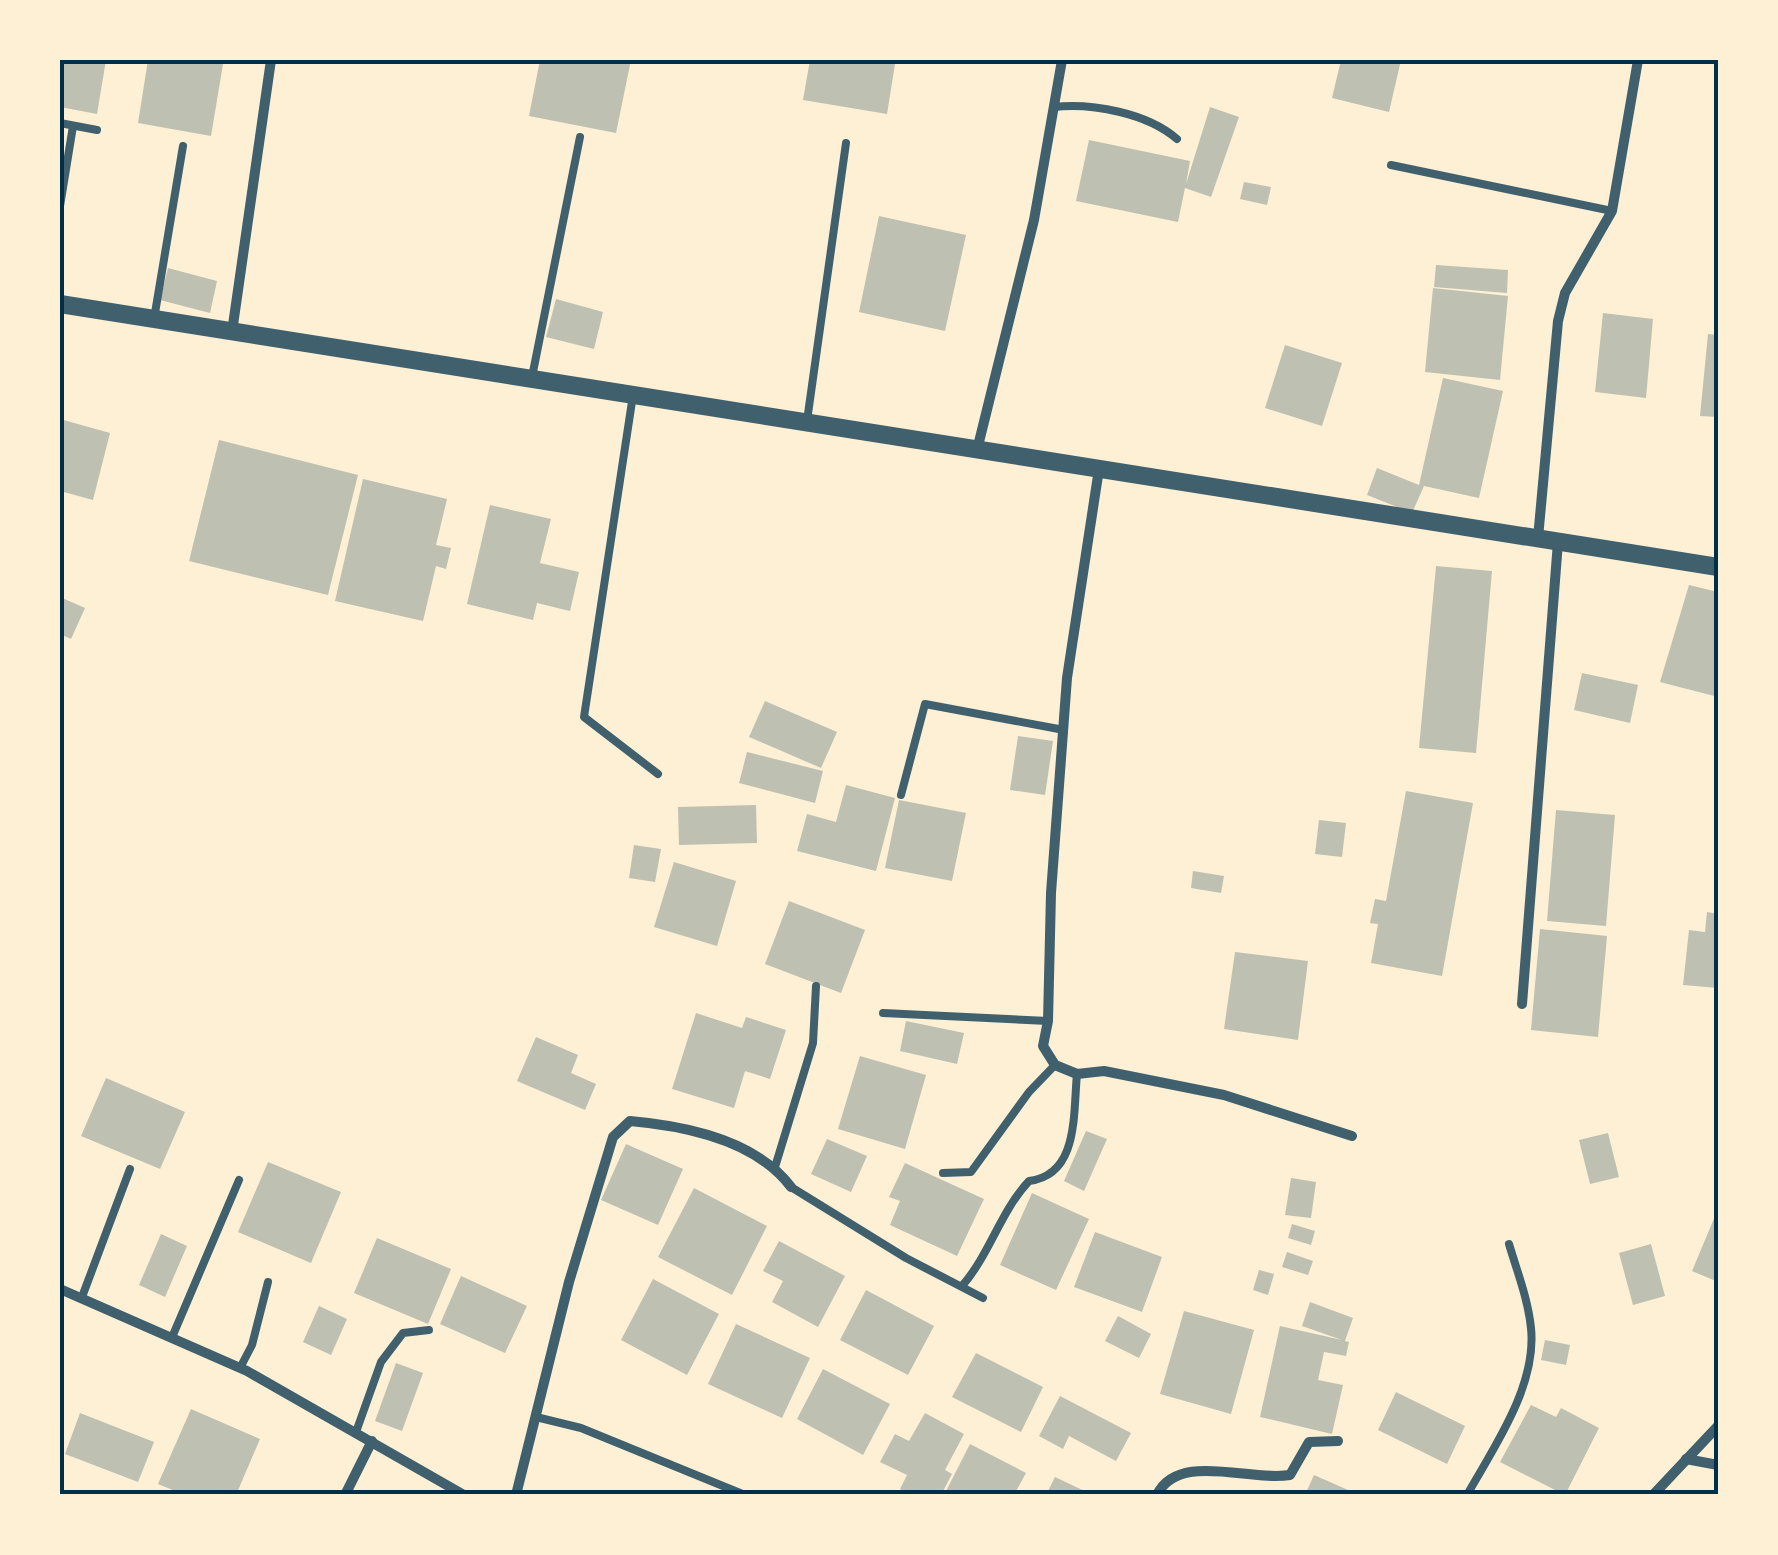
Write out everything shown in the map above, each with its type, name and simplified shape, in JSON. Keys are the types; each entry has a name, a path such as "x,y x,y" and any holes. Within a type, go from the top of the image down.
{"street":[{"path":"232,332 272,60"},
{"path":"977,450 1034,220 1062,60"},
{"path":"1538,538 1558,320 1565,293 1612,212 1638,60"},
{"path":"60,304 1718,567"},
{"path":"1099,469 1066,678 1066,730 1051,893 1048,1020 1043,1046 1055,1066 1077,1074 1104,1070 1224,1095 1352,1136"},
{"path":"1522,1004 1558,542"},
{"path":"516,1495 612,1137 630,1122 710,1137 775,1166 791,1187"},
{"path":"60,1288 240,1368 464,1495"},
{"path":"1653,1495 1718,1426"},
{"path":"345,1495 372,1440"},
{"path":"1157,1495 1163,1482 1178,1473 1219,1472 1268,1479 1290,1475 1310,1442 1338,1441"},
{"path":"1686,1459 1718,1464"}],"lane":[{"path":"1054,107 1074,105 1147,120 1177,139"},
{"path":"60,124 97,130"},
{"path":"60,206 73,126"},
{"path":"532,379 580,137"},
{"path":"806,423 846,143"},
{"path":"154,320 183,146"},
{"path":"1391,165 1612,212"},
{"path":"633,395 584,716 658,774"},
{"path":"900,795 925,704 1066,730"},
{"path":"775,1166 813,1043 816,986"},
{"path":"883,1013 1048,1020"},
{"path":"944,1173 970,1172 1029,1092 1055,1066"},
{"path":"962,1286 990,1248 1020,1190 1028,1181 1047,1179 1059,1170 1073,1122 1077,1074"},
{"path":"82,1297 130,1169"},
{"path":"173,1335 239,1180"},
{"path":"791,1187 840,1220 984,1298"},
{"path":"1467,1495 1509,1417 1529,1361 1532,1330 1509,1244"},
{"path":"240,1368 252,1346 268,1282"},
{"path":"356,1432 387,1350 403,1334 429,1330"},
{"path":"536,1417 581,1428 745,1495"}],"building":[{"path":"60,60 106,60 97,114 60,107"},
{"path":"148,60 223,64 211,136 138,123"},
{"path":"540,60 631,60 616,133 529,116"},
{"path":"810,60 895,64 887,114 803,100"},
{"path":"1341,60 1401,60 1389,112 1332,98"},
{"path":"1210,107 1239,117 1211,197 1185,188 1178,222 1076,201 1089,140 1190,161 1186,184"},
{"path":"1244,182 1271,187 1267,205 1240,199"},
{"path":"879,216 966,235 945,331 859,312"},
{"path":"1436,265 1508,270 1507,293 1434,287"},
{"path":"168,268 217,281 210,313 160,300"},
{"path":"1433,288 1508,296 1500,380 1425,372"},
{"path":"556,299 603,312 594,349 546,337"},
{"path":"1603,313 1653,319 1646,398 1595,392"},
{"path":"1708,334 1718,335 1718,417 1700,416"},
{"path":"1285,345 1342,363 1322,426 1265,408"},
{"path":"1443,378 1503,391 1479,498 1424,486 1412,513 1367,495 1377,468 1419,485"},
{"path":"60,419 110,433 93,500 60,491"},
{"path":"219,440 358,475 328,595 189,561"},
{"path":"363,479 447,499 436,545 451,548 446,569 436,566 423,621 335,601"},
{"path":"490,505 551,519 540,563 579,572 570,611 537,603 533,620 467,604"},
{"path":"1436,566 1492,571 1476,753 1419,748"},
{"path":"1689,585 1718,592 1718,697 1660,682"},
{"path":"60,597 85,608 71,639 60,634"},
{"path":"1582,673 1638,685 1630,723 1574,710"},
{"path":"765,701 837,732 821,768 749,737"},
{"path":"1018,736 1053,741 1045,795 1010,790"},
{"path":"747,752 823,771 815,803 739,783"},
{"path":"846,785 895,798 876,871 797,851 807,814 836,822"},
{"path":"1406,791 1473,803 1442,976 1371,963 1378,924 1370,923 1375,899 1386,901"},
{"path":"899,800 966,813 952,881 885,868"},
{"path":"756,805 757,843 679,845 678,807"},
{"path":"1556,810 1615,815 1606,926 1547,921"},
{"path":"1319,820 1346,823 1342,857 1315,854"},
{"path":"634,845 661,849 655,882 629,878"},
{"path":"674,862 736,881 717,946 654,927"},
{"path":"1193,871 1224,876 1221,893 1191,888"},
{"path":"789,901 865,930 841,993 765,964"},
{"path":"1707,912 1718,914 1718,988 1683,985 1689,930 1705,932"},
{"path":"1540,929 1607,936 1598,1037 1531,1030"},
{"path":"1235,952 1308,961 1298,1040 1224,1029"},
{"path":"696,1013 742,1028 746,1017 786,1030 770,1079 745,1071 734,1108 672,1089"},
{"path":"906,1021 964,1033 957,1064 900,1051"},
{"path":"536,1037 578,1055 571,1073 596,1084 585,1110 517,1081"},
{"path":"860,1056 926,1075 905,1149 838,1129"},
{"path":"106,1078 185,1112 160,1169 81,1136"},
{"path":"1086,1131 1107,1139 1084,1191 1064,1181"},
{"path":"1608,1133 1619,1177 1590,1184 1579,1140"},
{"path":"827,1139 867,1156 851,1192 811,1174"},
{"path":"626,1144 683,1169 658,1225 601,1200"},
{"path":"268,1162 341,1192 311,1263 238,1232"},
{"path":"905,1163 984,1199 957,1256 890,1225 900,1201 889,1197"},
{"path":"1291,1178 1316,1182 1311,1218 1285,1215"},
{"path":"694,1188 767,1226 732,1295 658,1257"},
{"path":"1032,1193 1089,1219 1056,1290 1000,1265"},
{"path":"1718,1209 1718,1282 1692,1271"},
{"path":"1292,1224 1315,1231 1311,1245 1288,1238"},
{"path":"1095,1232 1162,1257 1142,1312 1074,1287"},
{"path":"161,1234 187,1246 165,1297 139,1285"},
{"path":"377,1238 451,1269 428,1324 354,1293"},
{"path":"779,1241 845,1276 818,1327 772,1302 783,1281 763,1271"},
{"path":"1651,1244 1665,1296 1633,1305 1619,1253"},
{"path":"1287,1252 1313,1261 1308,1275 1282,1267"},
{"path":"1259,1270 1274,1274 1268,1295 1253,1290"},
{"path":"461,1276 527,1306 505,1353 440,1324"},
{"path":"653,1279 719,1314 687,1375 621,1340"},
{"path":"866,1290 934,1326 908,1375 840,1340"},
{"path":"1310,1302 1353,1318 1345,1341 1349,1342 1346,1356 1324,1352 1318,1380 1343,1385 1332,1434 1260,1417 1280,1326 1342,1340 1302,1326"},
{"path":"319,1306 347,1319 331,1355 303,1342"},
{"path":"1184,1311 1254,1330 1231,1414 1160,1394"},
{"path":"1118,1316 1151,1334 1139,1358 1105,1341"},
{"path":"736,1324 810,1358 782,1418 708,1384"},
{"path":"1545,1340 1570,1345 1566,1365 1541,1360"},
{"path":"976,1353 1043,1387 1021,1432 952,1397"},
{"path":"396,1363 423,1373 402,1431 375,1421"},
{"path":"823,1369 890,1404 863,1455 797,1419"},
{"path":"1396,1392 1465,1426 1447,1464 1378,1430"},
{"path":"1060,1396 1131,1433 1116,1461 1069,1436 1063,1449 1039,1436"},
{"path":"1531,1405 1556,1417 1561,1408 1599,1428 1565,1495 1500,1462"},
{"path":"191,1409 260,1439 236,1495 185,1495 158,1484"},
{"path":"80,1413 154,1442 138,1482 65,1454"},
{"path":"925,1413 964,1434 945,1470 952,1474 941,1495 911,1495 900,1489 907,1475 880,1462 895,1434 909,1441"},
{"path":"970,1444 1026,1473 1014,1495 944,1495"},
{"path":"1314,1475 1348,1490 1346,1495 1305,1495"},
{"path":"1055,1477 1093,1495 1046,1495"}]}
